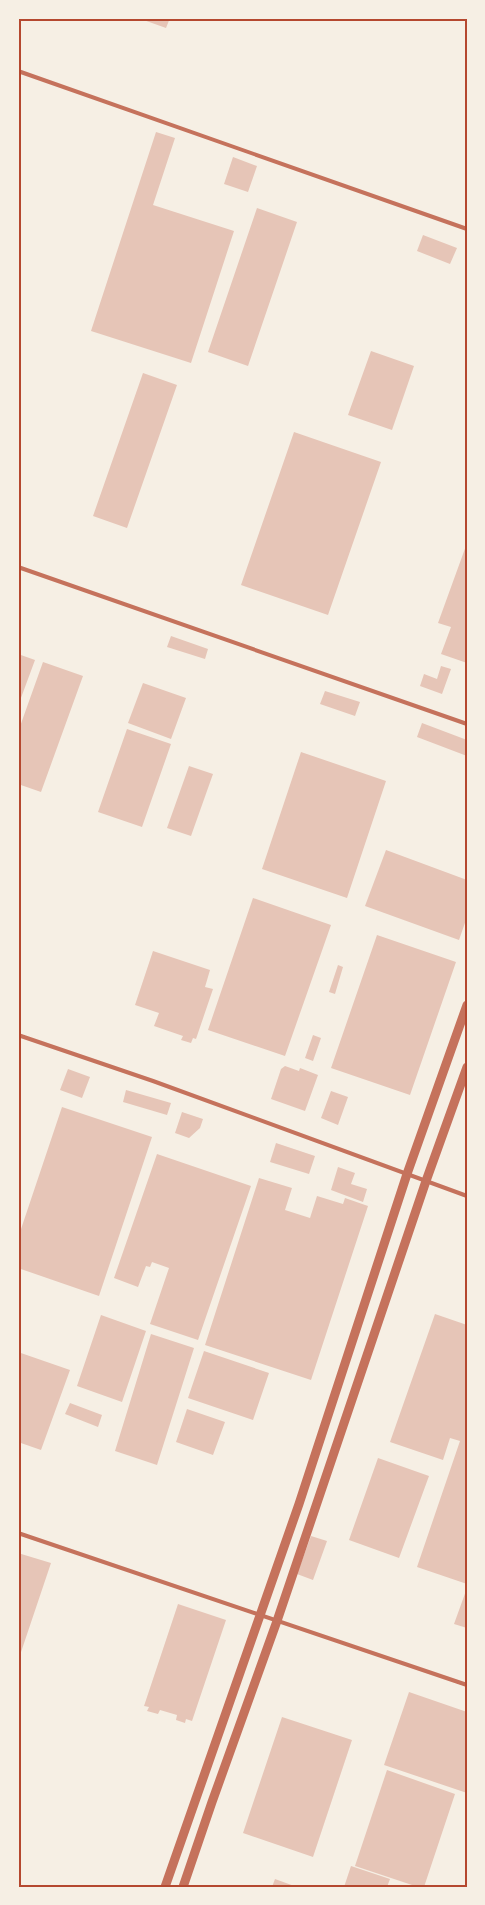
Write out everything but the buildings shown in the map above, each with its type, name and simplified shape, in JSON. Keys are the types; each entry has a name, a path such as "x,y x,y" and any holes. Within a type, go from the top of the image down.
{"street":[{"path":"165,1887 349,1354 407,1174 467,1005"},
{"path":"183,1887 467,1067"}],"lane":[{"path":"18,71 467,229"},
{"path":"18,567 467,724"},
{"path":"18,1035 153,1081 467,1196"},
{"path":"18,1533 467,1685"}]}
